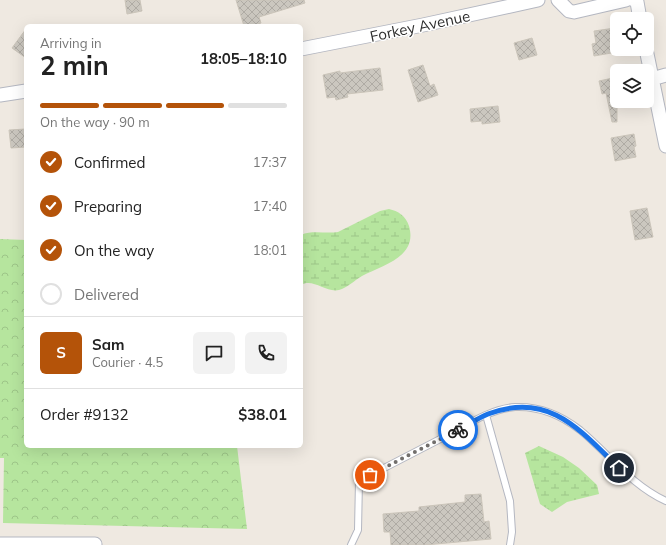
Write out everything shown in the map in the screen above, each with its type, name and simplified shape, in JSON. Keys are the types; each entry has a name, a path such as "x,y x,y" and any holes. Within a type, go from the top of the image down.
{"street":[{"name":"Forkey Avenue","path":"303,49 416,27 538,0"},
{"path":"558,0 569,11 574,12 626,0"},
{"path":"634,0 637,2 639,12"},
{"path":"654,78 666,75"},
{"path":"654,89 666,146"},
{"path":"0,93 24,91"},
{"path":"0,544 95,544"}],"lane":[{"path":"351,545 358,530 359,481 486,415 505,409 522,407 546,411 560,416 581,431 629,477 647,491 666,502"},
{"path":"486,415 510,501 512,532 510,545"}],"green space":[{"path":"389,209 396,211 406,219 409,226 410,237 404,253 388,264 362,276 348,286 339,290 329,290 310,283 303,284 303,234 338,232 380,211"},
{"path":"0,239 24,240 24,448 237,448 247,529 3,523 4,458 0,458"},
{"path":"539,446 563,457 579,468 597,485 599,494 567,502 552,512 540,504 525,453"}],"building":[{"path":"125,0 140,0 142,11 127,14"},
{"path":"236,0 304,0 305,3 259,17 261,23 243,24"},
{"path":"610,29 610,53 594,56 592,44 596,43 594,31"},
{"path":"24,32 24,57 12,48"},
{"path":"532,38 537,55 519,60 514,43"},
{"path":"423,65 430,86 434,84 438,95 418,102 408,70"},
{"path":"380,68 383,90 347,94 348,97 336,100 335,97 327,98 323,75 340,71 340,73"},
{"path":"610,79 610,108 617,108 617,122 612,122 606,93 602,94 599,81"},
{"path":"498,106 500,122 482,124 482,121 471,122 470,109"},
{"path":"24,129 24,147 11,148 9,130"},
{"path":"634,134 636,157 615,161 611,138"},
{"path":"647,208 653,237 635,240 630,211"},
{"path":"481,494 484,522 489,521 491,539 425,545 391,545 390,532 384,532 383,514 419,511 419,507 465,502 465,495"}],"way so far":[{"path":"370,475 458,430"}],"route":[{"path":"458,430 487,415 505,409 522,407 539,410 560,416 581,431 619,468"}]}
